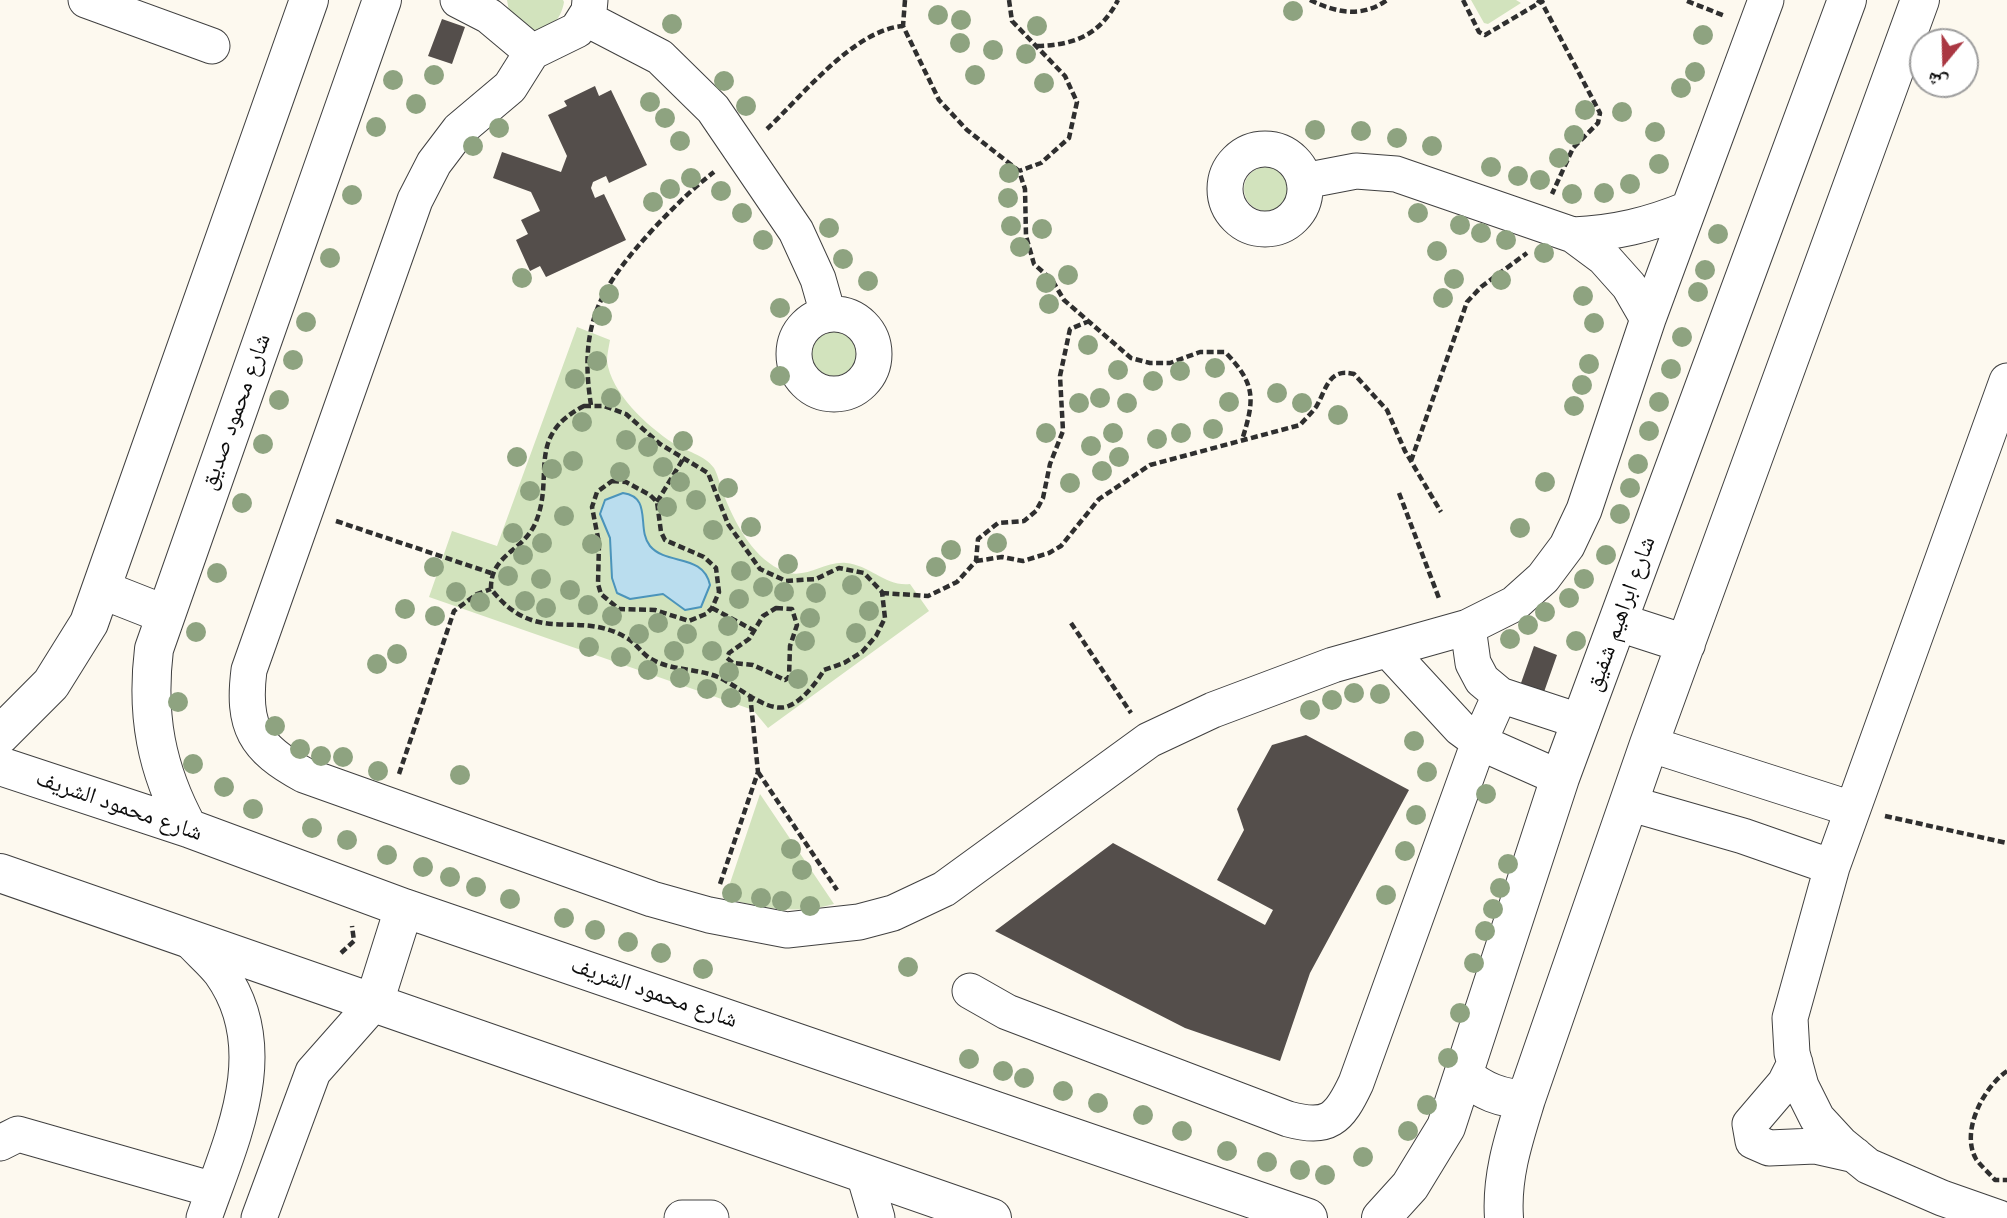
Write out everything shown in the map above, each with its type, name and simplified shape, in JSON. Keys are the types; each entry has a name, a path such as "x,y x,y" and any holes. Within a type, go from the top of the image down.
{"street":[{"path":"86,0 212,46"},
{"path":"0,735 51,684 89,623 103,590 309,0"},
{"name":"شارع محمود صديق","path":"188,828 170,796 158,760 151,724 149,686 154,649 164,614 382,0"},
{"path":"458,0 489,16 532,52"},
{"path":"828,314 818,279 796,231 713,109 660,57 587,9 577,30 532,52 510,87 459,130 434,163 415,200 249,670 245,702 255,734 275,760 304,775 652,899 709,915 787,930 859,922 893,913 944,889 1149,740 1213,710 1333,665 1390,652 1460,629 1514,604 1544,578 1567,546 1584,510 1648,319 1766,0"},
{"name":"شارع ابراهيم شفيق","path":"1381,1218 1410,1186 1446,1127 1560,778 1846,0"},
{"path":"1504,1218 1502,1199 1509,1154 1628,803 1920,0"},
{"path":"1304,181 1356,171 1396,174 1573,235 1604,258 1629,286 1648,319"},
{"path":"1573,235 1613,233 1639,227 1688,209"},
{"path":"1999,1218 1868,1166 1855,1155 1817,1118 1801,1086 1795,1063 1790,1017 1832,867 2007,382"},
{"path":"103,590 164,614"},
{"path":"1618,622 1686,644"},
{"path":"1460,629 1482,680 1500,695 1582,723"},
{"path":"1390,652 1437,706 1479,743 1560,778"},
{"path":"970,991 1007,1012 1288,1119 1313,1125 1331,1120 1344,1107 1356,1083 1479,743 1500,695"},
{"path":"1649,744 1852,809"},
{"name":"شارع محمود الشريف","path":"0,766 188,828 404,908 1308,1218"},
{"path":"1628,803 1743,836 1832,867"},
{"path":"0,873 992,1218"},
{"path":"259,1218 313,1072 374,1003 404,908"},
{"path":"0,1143 18,1134 209,1204 239,1114 249,1050 243,1018 221,974 188,938"},
{"path":"1795,1063 1785,1083 1750,1124 1753,1141 1769,1148 1815,1146 1855,1155"},
{"path":"1463,1075 1486,1092 1508,1099 1527,1099"},
{"path":"864,1174 877,1218"},
{"path":"682,1218 711,1218"}],"path":[{"path":"905,0 903,26 939,100 967,130 1019,171 1025,188 1026,236 1034,264 1087,322 1131,358 1150,363 1170,363 1200,352 1225,352 1241,369 1251,391 1251,411 1241,440"},
{"path":"1009,0 1012,21 1065,76 1077,102 1069,138 1041,163 1019,171"},
{"path":"1036,46 1064,46 1091,36 1110,17 1118,0"},
{"path":"1310,0 1341,13 1374,9 1387,0"},
{"path":"1411,461 1467,302 1481,287 1528,253 1573,148 1600,118 1541,1 1485,35 1479,32 1463,0"},
{"path":"591,405 587,352 594,314 605,287 632,251 691,190 742,152 854,47 887,28 903,26"},
{"path":"882,593 928,596 957,582 976,561 978,539 999,523 1024,521 1036,511 1043,498 1050,464 1063,431 1060,376 1066,339 1070,329 1087,322"},
{"path":"976,561 1002,557 1023,561 1049,553 1060,546 1099,499 1123,480 1150,465 1300,425 1316,407 1329,380 1347,372 1354,374 1387,410 1411,461 1441,512"},
{"path":"591,405 626,414 682,459 708,473 728,524 760,569 786,581 816,579 839,568 864,573 882,593 885,618 862,652 844,663 824,670 813,687 787,707 764,703 703,672 660,664 649,658 628,638 610,631 531,621 500,600 491,589 491,573 499,561 520,547 534,526 542,502 546,443 555,427 568,414 591,405"},
{"path":"657,502 641,488 626,482 612,481 597,492 592,516 599,542 598,584 601,594 618,609 655,610 679,619 697,618 712,608 720,584 716,568 704,557 666,540 661,532 657,502 682,459"},
{"path":"1399,493 1460,629"},
{"path":"305,510 491,573"},
{"path":"389,805 454,611 477,594 491,589"},
{"path":"712,608 755,631"},
{"path":"776,608 792,608 797,625 790,646 789,677 785,680 778,680 753,665 729,661 729,653 755,631 763,617 776,608"},
{"path":"1071,623 1149,740"},
{"path":"709,915 758,772 750,694"},
{"path":"758,772 859,922"},
{"path":"1852,809 2007,843"},
{"path":"334,953 349,948 354,941 355,933 346,920"},
{"path":"2007,1071 1994,1080 1970,1129 1975,1157 1995,1180 2007,1180"}],"green space":[{"path":"507,0 564,2 561,13 551,26 535,31 510,17"},
{"path":"1471,0 1516,0 1521,3 1488,24 1484,23"},
{"path":"1266,167 1275,168 1282,173 1287,180 1287,198 1282,205 1275,210 1266,211 1257,210 1250,205 1245,198 1244,189 1245,180 1250,173 1257,168"},
{"path":"577,327 610,340 607,361 615,385 623,397 663,436 710,464 738,526 752,546 769,563 796,574 837,563 855,565 893,582 910,584 929,611 768,728 753,710 429,597 452,531 497,546"},
{"path":"834,332 843,333 850,338 855,345 855,363 850,370 843,375 834,376 825,375 818,370 813,363 812,354 813,345 818,338 825,333"},
{"path":"760,794 834,904 793,910 752,905 725,898"}],"water":[{"path":"623,493 638,501 650,546 666,556 700,568 706,575 710,585 701,607 685,610 663,594 630,599 617,593 612,578 610,538 600,514 605,500"}],"building":[{"path":"442,19 465,27 452,64 428,56"},
{"path":"595,86 599,96 611,90 647,165 609,183 606,176 593,182 591,188 595,198 604,194 626,240 546,277 540,266 530,271 516,240 528,234 521,220 540,211 531,192 493,178 502,152 561,172 567,156 548,115 567,106 564,101"},
{"path":"1534,646 1557,655 1544,692 1521,683"},
{"path":"1306,735 1409,790 1310,973 1280,1061 1185,1028 995,931 1113,843 1265,925 1273,910 1217,880 1244,830 1237,809 1272,745"}]}
